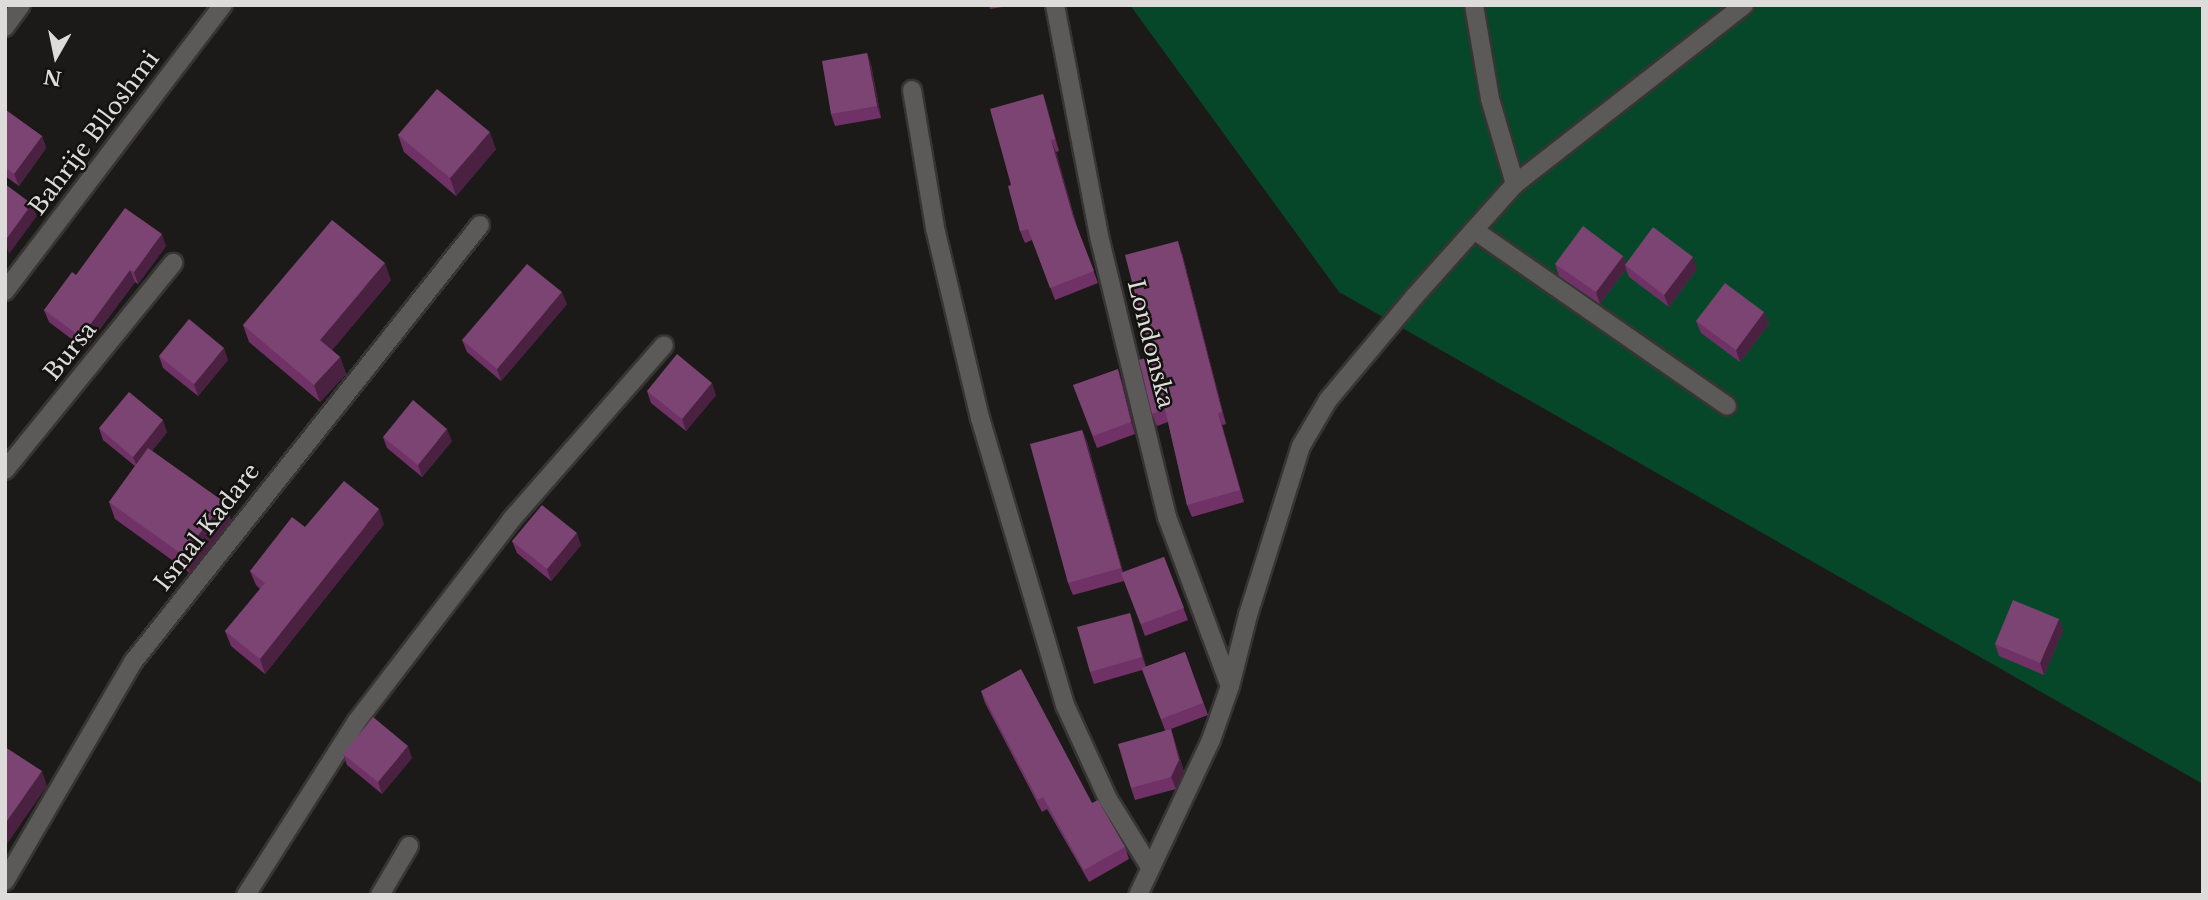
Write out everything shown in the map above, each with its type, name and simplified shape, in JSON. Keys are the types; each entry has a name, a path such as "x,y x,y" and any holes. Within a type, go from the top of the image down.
{"street":[{"path":"5,27 21,5"},
{"name":"Bahrije Blloshmi","path":"5,291 223,5"},
{"name":"Londonska","path":"1055,5 1099,236 1167,517 1230,686"},
{"path":"1474,5 1490,99 1516,184"},
{"path":"1138,895 1212,740 1301,446 1328,400 1516,184 1744,5"},
{"path":"912,90 935,228 980,418 1062,692 1108,799 1150,867"},
{"name":"Ismal Kadare","path":"5,881 133,662 480,225"},
{"path":"1474,230 1727,407"},
{"name":"Bursa","path":"5,470 173,263"},
{"path":"246,895 357,721 511,520 664,345"},
{"path":"380,895 409,846"}],"green space":[{"path":"1130,5 2203,5 2203,784 1339,292"}],"building":[{"path":"867,53 877,106 831,114 822,61"},
{"path":"437,89 490,132 450,178 398,135"},
{"path":"1043,94 1055,139 1051,140 1073,217 1094,271 1050,288 1028,229 1020,231 1008,186 1011,185 990,109"},
{"path":"5,110 42,136 14,174 5,167"},
{"path":"5,184 32,204 5,241"},
{"path":"125,208 162,234 134,272 130,270 81,337 44,310 72,272 76,275"},
{"path":"332,220 385,263 320,340 340,357 314,385 243,325"},
{"path":"1583,226 1623,256 1596,292 1555,264"},
{"path":"1653,227 1693,257 1664,295 1625,265"},
{"path":"1178,241 1222,412 1218,413 1240,490 1187,505 1165,409 1152,414 1139,360 1151,356 1125,255"},
{"path":"527,264 562,292 497,369 462,340"},
{"path":"1725,283 1764,312 1736,350 1696,321"},
{"path":"189,319 224,348 194,384 159,356"},
{"path":"677,354 712,383 682,419 647,391"},
{"path":"1118,369 1131,422 1093,436 1073,385"},
{"path":"129,392 163,420 133,457 99,428"},
{"path":"413,400 447,429 418,465 383,437"},
{"path":"1082,430 1121,568 1068,583 1030,444"},
{"path":"148,448 224,502 183,555 109,502"},
{"path":"344,481 379,509 260,659 225,631 265,583 250,571 292,517 305,527"},
{"path":"542,505 577,533 547,569 512,541"},
{"path":"1164,557 1184,608 1141,624 1121,573"},
{"path":"2013,600 2059,619 2040,663 1995,644"},
{"path":"1130,613 1142,657 1090,672 1077,627"},
{"path":"1185,652 1203,703 1161,719 1142,668"},
{"path":"1021,669 1092,803 1098,800 1125,847 1084,870 1043,797 1038,800 981,691"},
{"path":"373,717 408,746 378,782 343,754"},
{"path":"1171,729 1179,760 1171,777 1131,788 1118,744"},
{"path":"5,747 42,771 5,824"}]}
